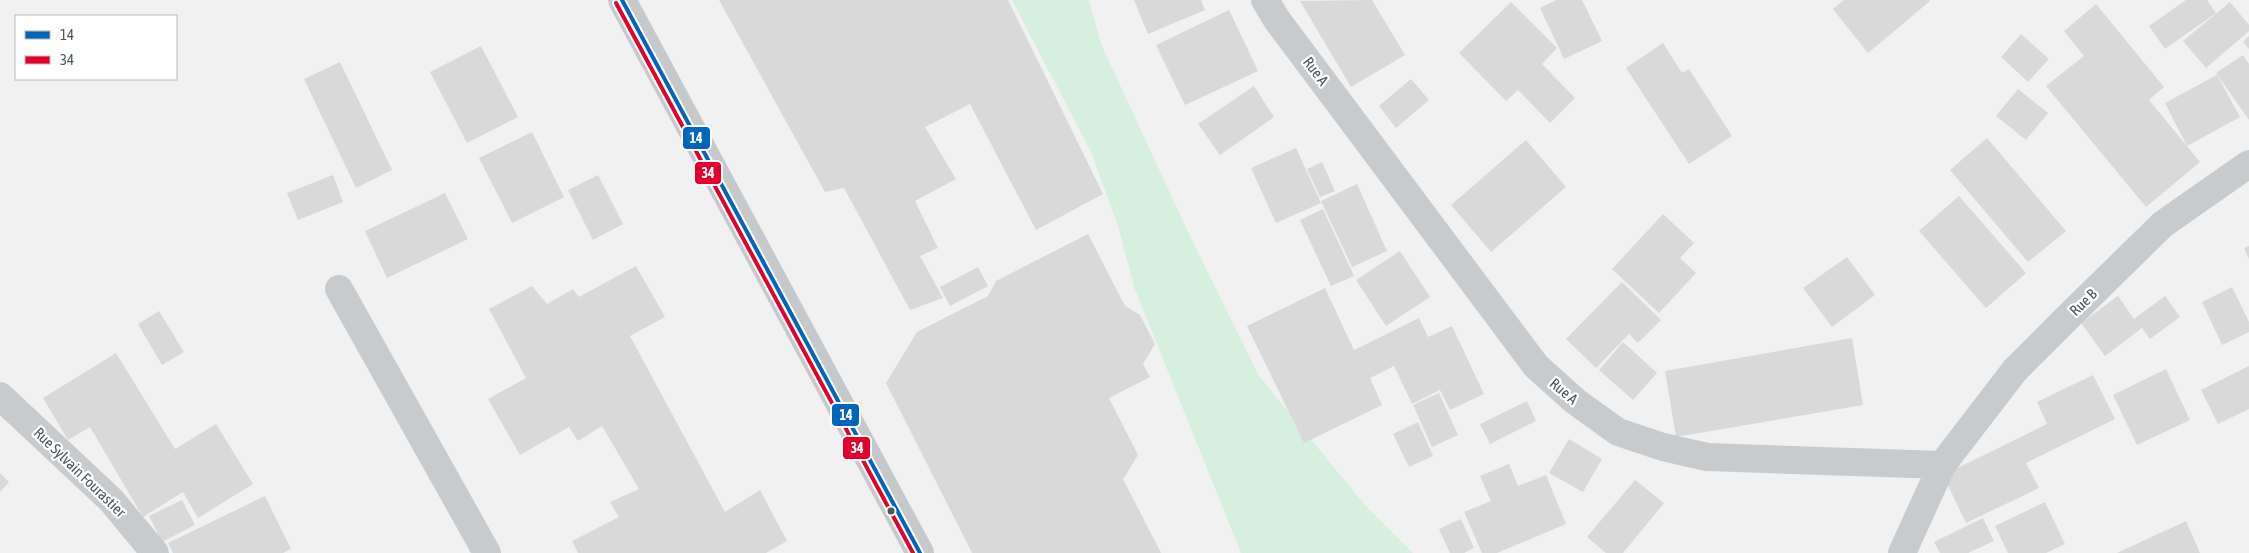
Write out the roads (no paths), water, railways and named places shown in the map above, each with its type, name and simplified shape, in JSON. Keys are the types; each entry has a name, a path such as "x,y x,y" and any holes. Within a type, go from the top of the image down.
{"main road":[{"path":"622,0 920,553"}],"street":[{"name":"Rue A","path":"1265,0 1277,20 1536,366 1575,401 1618,432 1663,447 1707,457 1942,465"},
{"name":"Rue B","path":"1942,465 2015,370 2066,319 2163,224 2249,164"},
{"path":"339,289 487,553"},
{"name":"Rue Sylvain Fourastier","path":"0,396 112,500 155,553"},
{"path":"1902,553 1942,465"}]}
